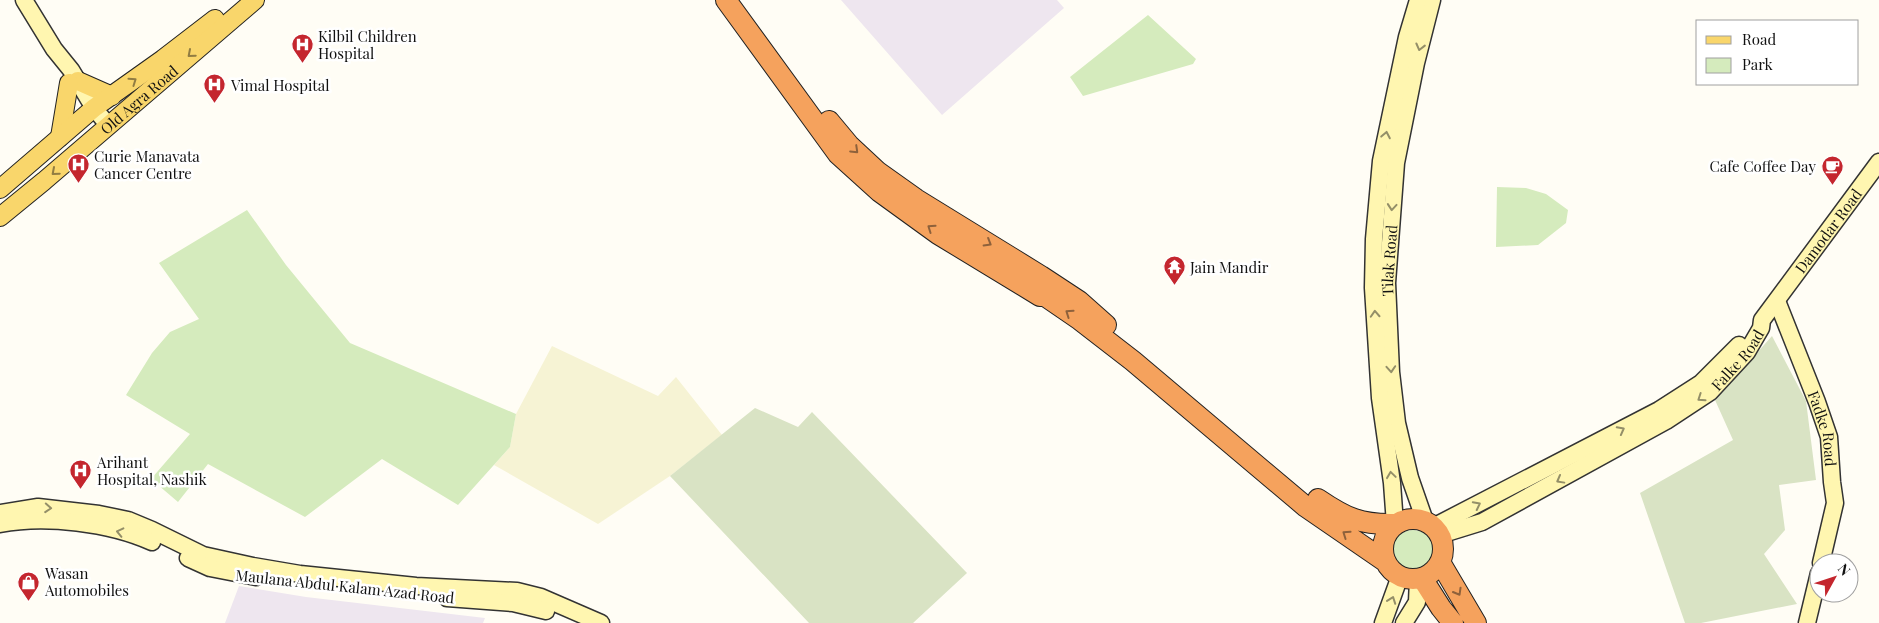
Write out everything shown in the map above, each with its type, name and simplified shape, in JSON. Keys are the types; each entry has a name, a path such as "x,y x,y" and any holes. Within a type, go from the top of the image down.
{"highway":[{"path":"726,0 838,154 880,192 938,234 1040,296 1045,296 1080,320 1140,367 1306,507 1386,562 1394,573 1413,578 1431,573 1440,562 1443,544 1433,528 1410,519 1395,524 1374,525 1343,515 1318,500 1079,301 1042,276 916,199 878,172 849,145 825,117 741,0"},
{"path":"1386,562 1383,546 1385,537 1395,524"},
{"path":"1440,562 1476,623"},
{"path":"1413,578 1453,623"}],"main road":[{"name":"Old Agra Road","path":"0,189 91,111 163,59 239,0"},
{"name":"Old Agra Road","path":"0,217 255,0"},
{"path":"60,137 74,82 112,96"}],"street":[{"path":"24,0 91,111 105,129"},
{"name":"Tilak Road","path":"1395,524 1392,483 1380,398 1373,288 1374,239 1381,161 1407,37 1418,0"},
{"name":"Tilak Road","path":"1432,0 1416,63 1396,163 1387,283 1391,372 1397,423 1410,478 1433,528"},
{"name":"Damodar Road","path":"1762,320 1879,162"},
{"name":"Fadke Road","path":"1777,301 1817,402 1829,438 1835,504 1823,553"},
{"name":"Falke Road","path":"1433,528 1659,410 1701,383 1739,344 1755,324 1762,320"},
{"path":"0,513 38,507 99,514 128,520 203,555 252,572"},
{"name":"Maulana Abdul Kalam Azad Road","path":"0,524 37,520 97,526 148,540 210,568 252,572 321,586 431,592 513,603 540,608 576,623"},
{"path":"1383,623 1413,578"},
{"path":"1404,623 1417,602 1413,578"},
{"path":"431,592 517,591 541,598 601,623"},
{"path":"1807,623 1812,603"}],"shaded area":[{"path":"841,0 1057,0 1064,8 942,115"},
{"path":"552,346 658,396 676,377 722,435 670,476 598,524 494,465 510,447 516,414"},
{"path":"239,586 306,597 485,618 483,623 225,623"}],"green space":[{"path":"1148,15 1196,59 1193,64 1083,96 1070,77"},
{"path":"1497,187 1526,188 1546,194 1568,210 1566,223 1538,245 1496,247"},
{"path":"247,210 286,265 350,343 516,414 510,447 458,505 382,459 305,517 208,464 178,502 151,479 190,434 126,395 152,353 170,332 199,319 159,263"},
{"path":"1772,336 1806,401 1816,480 1779,485 1785,530 1764,554 1797,604 1701,623 1685,623 1640,493 1733,440 1715,400"},
{"path":"755,408 798,427 812,412 967,573 913,623 809,623 670,476"},
{"path":"1417,530 1424,533 1430,539 1433,550 1432,558 1424,567 1417,570 1409,570 1402,567 1394,558 1393,546 1396,539 1405,531"}],"place":[{"name":"Kilbil Children Hospital","path":"302,64"},
{"name":"Vimal Hospital","path":"215,104"},
{"name":"Curie Manavata Cancer Centre","path":"78,184"},
{"name":"Cafe Coffee Day","path":"1832,185"},
{"name":"Jain Mandir","path":"1174,286"},
{"name":"Arihant Hospital, Nashik","path":"81,490"},
{"name":"Wasan Automobiles","path":"29,601"}]}
